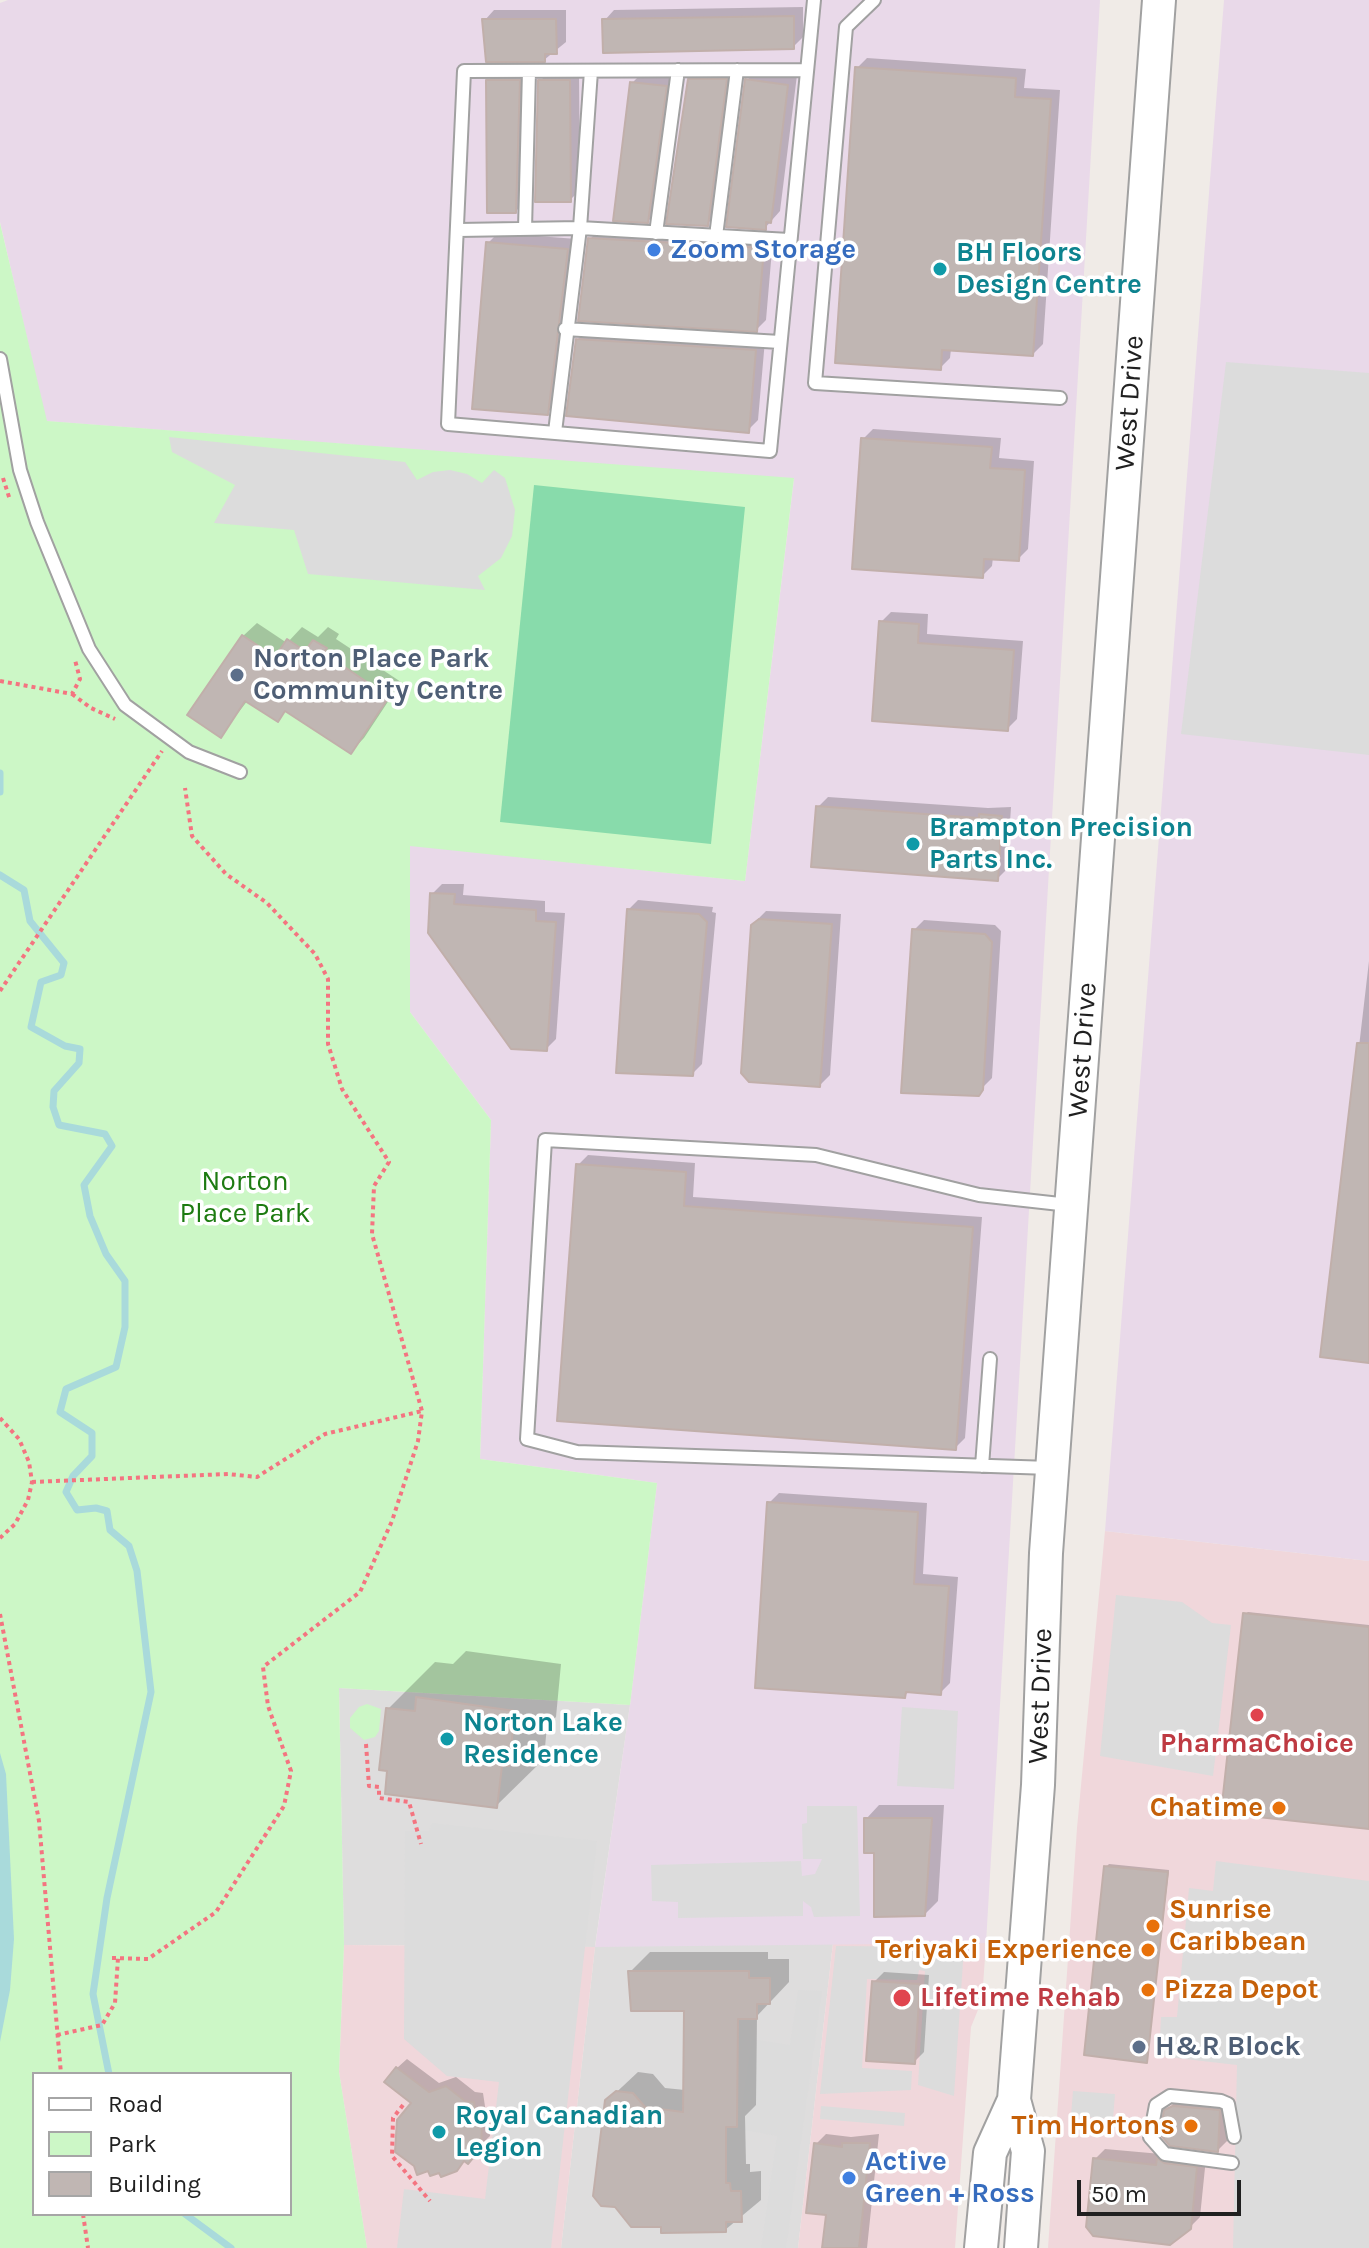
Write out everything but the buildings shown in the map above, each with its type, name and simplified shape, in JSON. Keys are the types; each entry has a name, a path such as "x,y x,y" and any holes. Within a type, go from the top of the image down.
{"street":[{"name":"West Drive","path":"1021,2248 1028,2151 1014,2100 1038,1785 1052,1468 1159,0"},
{"name":"West Drive","path":"981,2248 990,2153 1014,2100"}],"lane":[{"path":"807,70 464,71 448,424 770,451 814,0"},
{"path":"874,0 846,27 815,383 1060,398"},
{"path":"656,233 678,70"},
{"path":"716,236 737,70"},
{"path":"525,229 529,71"},
{"path":"555,432 565,329 580,228 591,71"},
{"path":"458,230 580,228 789,240"},
{"path":"565,329 780,342"},
{"path":"0,359 20,470 37,522 89,649 125,705 189,752 240,772"},
{"path":"1052,1468 577,1452 527,1439 545,1140 816,1155 979,1195 1072,1205"},
{"path":"982,1466 990,1359"},
{"path":"1232,2163 1165,2154 1150,2137 1156,2105 1170,2096 1221,2101 1228,2104 1231,2112 1234,2137"}],"path":[{"path":"0,681 72,694 80,679 74,653"},
{"path":"0,991 154,763"},
{"path":"112,1958 148,1959 216,1912 284,1806 291,1771 268,1706 263,1667 360,1592 392,1521 418,1441 422,1411 372,1234 374,1186 389,1162 342,1089 328,1044 328,979 315,954 267,903 226,874 192,836 185,788"},
{"path":"32,1482 228,1474 257,1477 325,1434 422,1411"},
{"path":"0,1418 19,1439 29,1462 32,1482 28,1500 15,1524 0,1538"},
{"path":"0,1614 39,1821 61,2072"},
{"path":"366,1744 369,1786 379,1787 379,1798 409,1802 421,1844"},
{"path":"57,2035 101,2027 115,2003 118,1958"},
{"path":"403,2105 393,2118 392,2156 430,2201"},
{"path":"83,2216 88,2248"}],"shaded area":[{"path":"8,0 1100,0 986,1943 595,1947 630,1705 657,1483 480,1459 491,1120 410,1012 410,845 745,881 794,479 46,421 0,222 0,3"},
{"path":"1224,0 1369,0 1369,1561 1105,1531"},
{"path":"1226,362 1369,373 1369,755 1181,734"},
{"path":"169,437 405,462 417,480 433,472 450,470 467,474 482,483 494,470 505,478 515,510 512,536 501,558 478,576 485,590 308,574 294,530 214,523 235,485 172,452"},
{"path":"1105,1531 1369,1561 1369,2248 1048,2248 1077,1828"},
{"path":"1116,1595 1182,1602 1212,1623 1231,1625 1213,1776 1100,1756"},
{"path":"339,1688 630,1705 595,1946 833,1943 798,2248 561,2248 595,1947 344,1945"},
{"path":"902,1707 958,1711 954,1789 897,1786"},
{"path":"807,1806 857,1806 860,1916 814,1917 811,1907 803,1901 803,1916 678,1918 678,1902 652,1901 651,1865 801,1861 802,1876 815,1874 822,1859 803,1859 802,1824 807,1823"},
{"path":"432,1823 597,1841 551,2248 397,2248 404,2189 485,2199 499,2082 447,2076 404,2039 405,1831 429,1831"},
{"path":"1216,1861 1369,1881 1369,2248 1233,2248 1237,2065 1159,2056 1161,2017 1177,2017 1189,1888 1213,1891"},
{"path":"833,1943 986,1943 982,2000 971,2027 955,2248 798,2248"},
{"path":"344,1945 595,1947 561,2248 367,2248 339,2072"},
{"path":"836,1946 964,1947 954,2096 918,2085 925,1971 919,1970 917,1980 867,1979 862,2068 912,2071 911,2090 820,2094"},
{"path":"798,1990 822,1991 786,2248 761,2248 777,2136 739,2129 752,2039 790,2045"},
{"path":"1073,2091 1115,2094 1113,2119 1071,2116"},
{"path":"821,2106 905,2113 904,2126 820,2119"}],"green space":[{"name":"Norton Place Park","path":"0,223 47,421 794,478 745,881 410,846 410,1012 491,1120 480,1459 657,1483 630,1705 339,1688 344,1945 339,2072 367,2248 0,2248"},
{"path":"534,485 745,507 711,844 500,822"},
{"path":"367,1704 381,1709 379,1731 375,1737 364,1740 350,1728 350,1718 359,1707"}],"water":[{"path":"0,1753 6,1774 14,1939 10,1990 0,2042"}],"waterway":[{"path":"0,773 0,792"},
{"path":"0,875 24,890 30,921 64,963 61,975 41,982 31,1027 65,1046 80,1049 79,1063 54,1091 53,1107 59,1125 105,1134 112,1146 84,1185 90,1216 106,1254 125,1281 125,1327 116,1367 66,1389 60,1412 92,1433 92,1456 73,1476 66,1492 77,1510 96,1508 107,1511 110,1530 129,1546 137,1571 151,1692 107,1898 93,1994 109,2072"},
{"path":"188,2216 231,2248"}],"place":[{"name":"Zoom Storage","path":"654,250"},
{"name":"BH Floors Design Centre","path":"940,269"},
{"name":"Norton Place Park Community Centre","path":"237,675"},
{"name":"Brampton Precision Parts Inc.","path":"913,844"},
{"name":"PharmaChoice","path":"1257,1715"},
{"name":"Norton Lake Residence","path":"447,1739"},
{"name":"Chatime","path":"1279,1808"},
{"name":"Sunrise Caribbean","path":"1153,1926"},
{"name":"Teriyaki Experience","path":"1148,1950"},
{"name":"Pizza Depot","path":"1148,1990"},
{"name":"Lifetime Rehab","path":"902,1998"},
{"name":"H&R Block","path":"1139,2047"},
{"name":"Tim Hortons","path":"1191,2126"},
{"name":"Royal Canadian Legion","path":"439,2132"},
{"name":"Active Green + Ross","path":"849,2178"}]}
